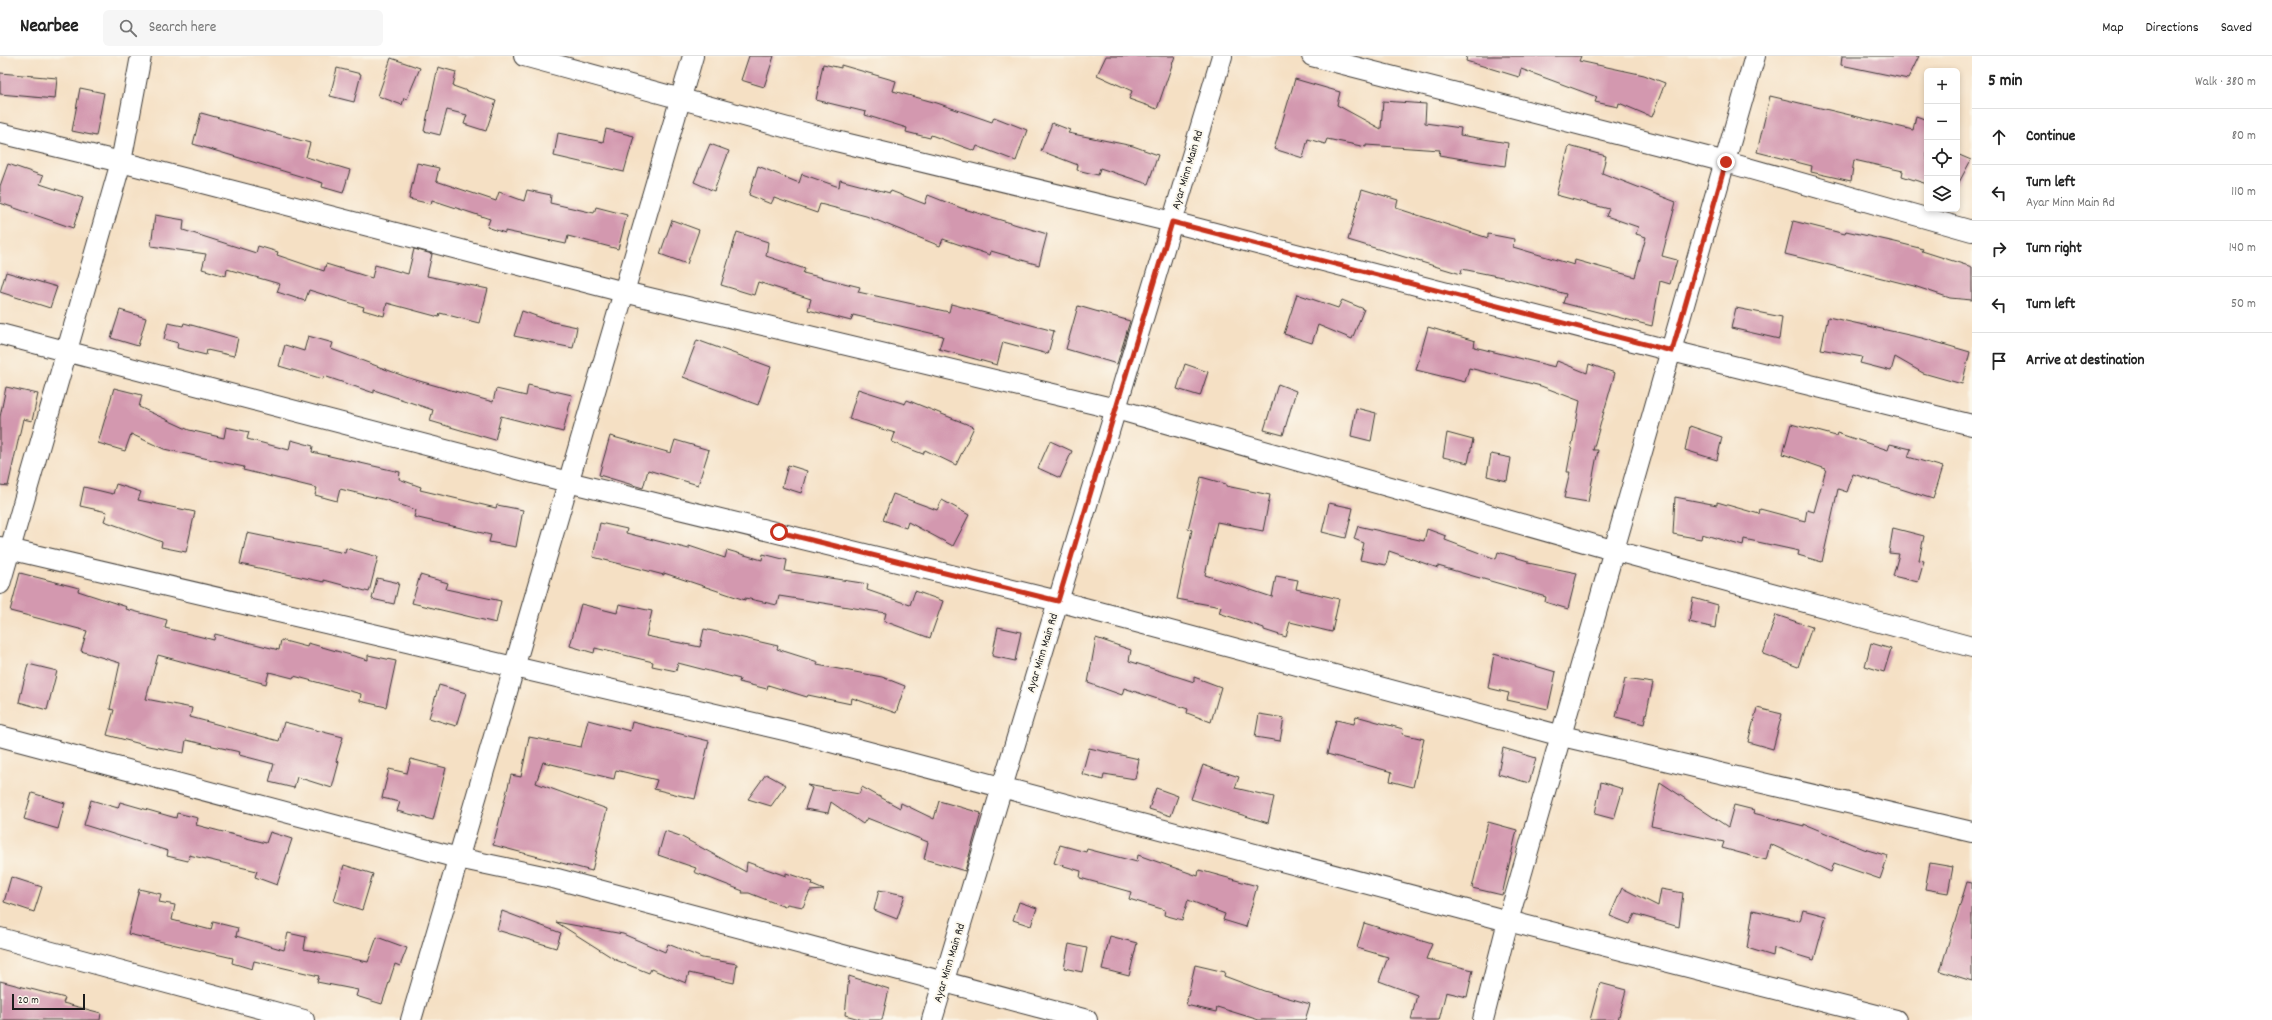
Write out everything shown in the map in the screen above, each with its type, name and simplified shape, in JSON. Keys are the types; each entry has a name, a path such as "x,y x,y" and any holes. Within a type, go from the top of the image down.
{"street":[{"path":"0,584 5,548 67,353 121,162 140,56"},
{"path":"524,56 832,140 1172,222 1672,351 1972,425"},
{"path":"411,1020 693,56"},
{"name":"Ayar Minn Main Rd","path":"932,1020 1222,56"},
{"path":"1312,56 1726,162 1972,231"},
{"path":"1483,1020 1508,921 1616,551 1755,56"},
{"path":"0,133 121,162 624,292 1116,409 1616,551 1972,647"},
{"path":"0,334 67,353 568,482 1058,601 1562,736 1972,832"},
{"path":"5,548 797,733 1508,921 1896,1020"},
{"path":"0,736 458,858 557,878 1087,1020"},
{"path":"0,938 304,1020"}],"building":[{"path":"749,56 774,56 764,87 741,80"},
{"path":"1106,56 1175,56 1157,109 1129,99 1132,91 1097,75"},
{"path":"1467,56 1581,56 1579,61 1644,75 1665,83 1652,117 1619,103 1618,107 1595,102 1597,97 1521,69 1519,77 1466,61"},
{"path":"1842,56 1919,56 1908,79 1841,65"},
{"path":"391,58 420,68 407,99 404,98 402,105 378,96"},
{"path":"823,64 841,68 841,65 896,81 893,91 937,103 992,122 994,117 1027,130 1016,161 977,146 975,151 931,135 930,138 906,132 907,128 865,115 866,112 816,100"},
{"path":"438,67 456,72 453,86 496,101 486,131 464,124 467,115 447,110 440,135 424,131"},
{"path":"337,68 361,74 354,102 330,96"},
{"path":"0,73 57,78 55,99 0,94"},
{"path":"1295,79 1340,92 1337,105 1381,129 1383,101 1426,104 1425,123 1461,128 1460,135 1508,143 1505,166 1439,155 1440,150 1366,145 1366,147 1327,139 1325,144 1308,139 1303,158 1274,149"},
{"path":"80,88 104,93 96,136 72,131"},
{"path":"1770,96 1913,130 1916,116 1924,119 1924,183 1902,176 1903,171 1854,160 1851,181 1811,172 1812,166 1757,152"},
{"path":"201,113 310,143 306,157 350,170 343,193 322,187 323,183 193,144"},
{"path":"1052,123 1070,130 1068,133 1133,146 1158,155 1148,184 1100,168 1098,175 1077,170 1078,165 1041,151"},
{"path":"606,129 634,136 624,172 554,156 558,133 603,142"},
{"path":"710,144 729,151 714,191 694,182"},
{"path":"1569,146 1606,156 1602,173 1676,202 1662,256 1677,260 1670,284 1660,281 1652,326 1563,303 1566,294 1507,278 1462,269 1461,274 1348,240 1362,189 1398,200 1396,208 1488,238 1488,234 1514,239 1513,247 1574,265 1575,260 1635,277 1646,237 1636,234 1638,227 1606,216 1609,209 1556,195"},
{"path":"1960,155 1971,160 1960,180"},
{"path":"417,163 439,168 436,181 496,201 499,192 524,201 527,190 551,195 550,203 594,213 596,207 627,215 618,249 568,236 566,244 505,231 505,233 487,227 490,219 432,200 431,204 409,199"},
{"path":"8,164 43,176 40,184 83,198 73,228 0,203 0,186"},
{"path":"758,166 799,183 802,174 839,187 840,180 890,193 891,191 925,204 928,195 961,208 1047,234 1039,265 991,251 990,255 943,239 940,246 866,216 820,204 817,213 774,198 771,204 749,195"},
{"path":"155,215 184,220 183,230 256,253 258,246 278,252 277,255 324,271 326,264 372,278 375,265 408,274 414,249 432,254 427,276 488,289 479,323 440,313 439,317 387,303 384,316 363,310 364,307 309,290 305,301 277,292 280,284 227,269 226,276 202,269 206,254 151,246"},
{"path":"672,220 699,230 687,264 660,254"},
{"path":"1793,221 1845,234 1846,231 1923,249 1922,251 1972,267 1972,300 1950,298 1914,286 1785,254"},
{"path":"737,232 768,242 766,256 805,269 803,273 860,287 858,292 949,312 951,304 1054,331 1048,354 1003,342 997,365 939,349 943,336 853,315 851,321 808,310 811,299 758,282 754,295 721,285"},
{"path":"6,272 57,287 50,308 0,292"},
{"path":"1297,294 1338,308 1342,300 1364,309 1352,339 1318,325 1312,343 1284,334"},
{"path":"1078,306 1130,321 1117,364 1066,349"},
{"path":"1736,308 1782,317 1779,339 1731,328"},
{"path":"120,310 146,318 138,346 111,338"},
{"path":"522,311 553,322 577,327 573,348 514,336"},
{"path":"1828,317 1922,338 1970,352 1962,384 1923,373 1895,357 1891,371 1860,363 1862,357 1821,349"},
{"path":"168,323 183,326 184,323 238,338 234,356 207,350 206,355 177,348 178,343 164,339"},
{"path":"1428,327 1475,341 1474,347 1555,367 1557,361 1587,373 1589,364 1615,373 1593,450 1598,450 1588,502 1564,498 1570,472 1567,472 1580,401 1541,386 1469,368 1465,382 1416,370"},
{"path":"308,336 333,343 331,349 409,378 493,402 496,389 526,396 528,385 572,395 563,432 501,416 495,440 430,421 433,410 374,390 374,393 324,376 323,379 279,366 285,345 304,351"},
{"path":"697,340 771,367 758,405 683,377"},
{"path":"1185,364 1208,372 1200,396 1177,389"},
{"path":"1278,384 1296,391 1283,435 1264,430"},
{"path":"6,387 38,394 32,421 23,419 8,486 0,485 0,417"},
{"path":"114,388 142,395 139,407 189,430 224,438 226,427 249,432 247,439 289,450 291,440 313,446 312,452 400,472 399,479 421,487 420,490 496,508 497,505 523,510 516,547 489,542 491,535 414,517 416,510 386,500 340,489 337,501 315,495 317,488 243,470 244,467 164,449 131,434 125,451 98,443"},
{"path":"858,389 905,404 907,400 974,427 956,465 925,450 923,454 892,442 895,433 849,419"},
{"path":"1356,408 1376,413 1371,441 1351,436"},
{"path":"1791,424 1836,436 1837,433 1888,450 1890,444 1911,449 1908,457 1943,467 1933,499 1853,474 1847,492 1838,489 1822,562 1798,555 1799,551 1744,539 1743,546 1702,534 1701,539 1673,534 1675,497 1717,505 1717,502 1759,514 1760,509 1805,521 1807,510 1814,512 1826,469 1783,454"},
{"path":"1690,426 1722,437 1717,460 1685,450"},
{"path":"1447,433 1473,440 1468,463 1443,457"},
{"path":"610,436 671,453 675,440 709,450 698,485 648,470 643,488 599,475"},
{"path":"1050,441 1072,451 1060,478 1038,468"},
{"path":"1491,454 1511,458 1507,481 1487,476"},
{"path":"788,465 807,471 801,493 782,487"},
{"path":"1201,477 1226,484 1226,486 1270,495 1263,531 1217,522 1205,575 1272,597 1276,576 1298,580 1296,589 1339,599 1332,632 1290,622 1286,637 1219,613 1221,607 1177,599 1192,530 1188,529"},
{"path":"116,484 141,492 138,500 195,512 186,552 161,547 162,542 104,521 107,512 80,506 84,487 113,494"},
{"path":"893,494 937,510 942,500 969,515 953,546 908,522 906,528 883,520"},
{"path":"1329,503 1353,508 1346,538 1322,532"},
{"path":"600,523 627,529 626,533 689,549 689,546 725,558 727,550 762,560 763,554 787,560 785,571 868,584 867,590 910,605 915,591 943,601 930,638 884,621 886,613 779,596 777,605 745,598 745,600 664,573 664,575 593,557"},
{"path":"1358,526 1424,541 1427,529 1446,536 1445,540 1496,559 1498,552 1528,561 1528,563 1577,573 1568,609 1545,602 1546,597 1438,566 1438,568 1389,551 1386,565 1360,560 1364,543 1354,539"},
{"path":"1893,528 1924,536 1919,560 1924,561 1918,582 1893,576 1899,554 1889,553"},
{"path":"247,533 345,553 346,548 378,557 369,592 324,580 324,582 240,564"},
{"path":"20,573 79,588 78,591 127,607 126,609 167,620 165,628 214,640 215,634 279,650 281,640 307,647 308,643 368,660 368,655 396,661 386,707 360,701 361,694 294,676 293,678 269,672 266,684 158,655 146,699 192,708 190,717 279,741 284,722 343,737 336,761 339,762 332,788 297,777 294,788 269,782 274,764 239,755 240,752 186,740 184,753 148,746 107,735 114,710 110,709 120,663 81,651 87,631 10,611"},
{"path":"420,575 448,583 446,589 501,601 496,623 412,603"},
{"path":"377,578 399,583 394,604 372,599"},
{"path":"1693,598 1718,605 1715,628 1689,622"},
{"path":"581,604 617,613 619,604 652,611 646,636 700,647 704,629 778,646 777,649 818,662 817,665 882,677 905,686 896,713 852,698 851,704 808,695 807,697 768,685 767,689 739,682 740,679 678,663 676,671 652,666 653,662 595,648 594,653 570,646"},
{"path":"1776,615 1812,627 1798,667 1763,654"},
{"path":"998,627 1021,632 1015,661 992,656"},
{"path":"1096,638 1131,650 1129,661 1194,682 1194,677 1221,687 1211,722 1187,713 1188,709 1124,688 1122,695 1088,683"},
{"path":"1871,643 1891,649 1884,672 1865,666"},
{"path":"1494,654 1556,672 1548,709 1507,700 1509,693 1488,688"},
{"path":"28,664 57,671 47,710 19,702"},
{"path":"1625,679 1653,683 1644,724 1616,717"},
{"path":"439,685 466,693 456,726 429,718"},
{"path":"1757,708 1782,714 1773,749 1748,742"},
{"path":"1259,714 1284,718 1280,741 1255,737"},
{"path":"1356,716 1403,729 1402,734 1424,739 1413,787 1390,781 1392,772 1327,754 1336,720 1354,724"},
{"path":"588,720 630,731 632,722 709,741 695,799 654,789 657,780 616,770 614,779 543,762 536,783 607,809 592,871 493,845 511,775 521,777 529,737 581,747"},
{"path":"1089,748 1139,759 1135,779 1104,774 1103,780 1082,774"},
{"path":"1503,748 1536,758 1529,783 1498,774"},
{"path":"411,759 446,768 433,820 397,811 400,802 382,798 389,769 407,773"},
{"path":"1203,765 1239,777 1235,788 1274,797 1268,823 1191,799"},
{"path":"766,774 786,785 771,806 748,799"},
{"path":"1601,782 1623,789 1614,819 1595,814"},
{"path":"1660,782 1728,827 1734,805 1754,810 1753,813 1804,826 1804,824 1864,849 1888,856 1880,879 1834,863 1831,872 1770,844 1766,860 1722,848 1724,842 1651,826"},
{"path":"807,785 859,794 862,787 900,808 901,803 934,819 939,801 981,813 965,871 924,859 928,842 867,818 863,824 831,802 828,813 805,809 812,788"},
{"path":"1156,788 1178,796 1171,816 1149,809"},
{"path":"32,793 65,803 58,829 24,819"},
{"path":"91,800 118,808 120,802 176,818 177,813 198,818 196,825 266,843 270,832 292,839 277,885 255,877 257,871 189,855 188,861 167,856 168,851 84,825"},
{"path":"1488,822 1517,830 1502,895 1472,888"},
{"path":"665,831 680,836 746,872 747,862 786,876 786,873 813,882 812,885 824,890 810,891 803,907 787,904 785,907 749,893 742,893 743,891 694,872 696,868 658,855"},
{"path":"1060,845 1086,852 1087,849 1137,862 1138,855 1198,876 1199,870 1257,886 1246,927 1223,920 1225,914 1188,900 1182,920 1164,915 1165,910 1129,899 1131,892 1080,878 1081,871 1054,863"},
{"path":"1930,863 1953,867 1948,893 1925,889"},
{"path":"344,865 373,874 362,910 334,901"},
{"path":"11,877 42,887 34,912 4,902"},
{"path":"1967,882 1972,883 1972,981 1940,971"},
{"path":"1622,888 1658,906 1661,889 1683,893 1679,927 1635,914 1630,924 1610,916"},
{"path":"139,889 161,894 159,902 175,905 172,920 211,930 213,922 238,928 236,936 284,950 288,933 306,937 304,949 368,962 377,937 407,948 400,966 395,964 382,1004 356,996 358,990 317,982 319,976 254,961 252,969 232,963 233,958 128,934"},
{"path":"879,890 905,895 897,919 874,910"},
{"path":"1019,902 1037,908 1031,926 1013,920"},
{"path":"1753,910 1800,921 1803,910 1826,916 1814,960 1774,948 1773,956 1747,948"},
{"path":"502,911 561,933 556,948 497,930"},
{"path":"556,922 623,934 665,952 668,944 702,958 737,964 734,983 689,973 686,983 651,969 649,973 616,960"},
{"path":"1364,923 1432,944 1426,959 1473,970 1467,997 1446,992 1439,1020 1411,1020 1417,995 1379,981 1388,957 1357,948"},
{"path":"1110,936 1137,943 1129,976 1102,969"},
{"path":"1069,944 1087,948 1082,972 1064,968"},
{"path":"1195,965 1225,972 1224,976 1264,991 1310,1004 1305,1020 1259,1020 1217,1007 1216,1012 1186,1005"},
{"path":"849,976 889,989 882,1020 863,1020 845,1015"},
{"path":"0,981 65,998 63,1003 101,1013 100,1020 0,1020"},
{"path":"1600,983 1626,990 1618,1020 1590,1020"}],"route":[{"path":"779,532 1058,601 1172,222 1672,351 1726,162"}]}
